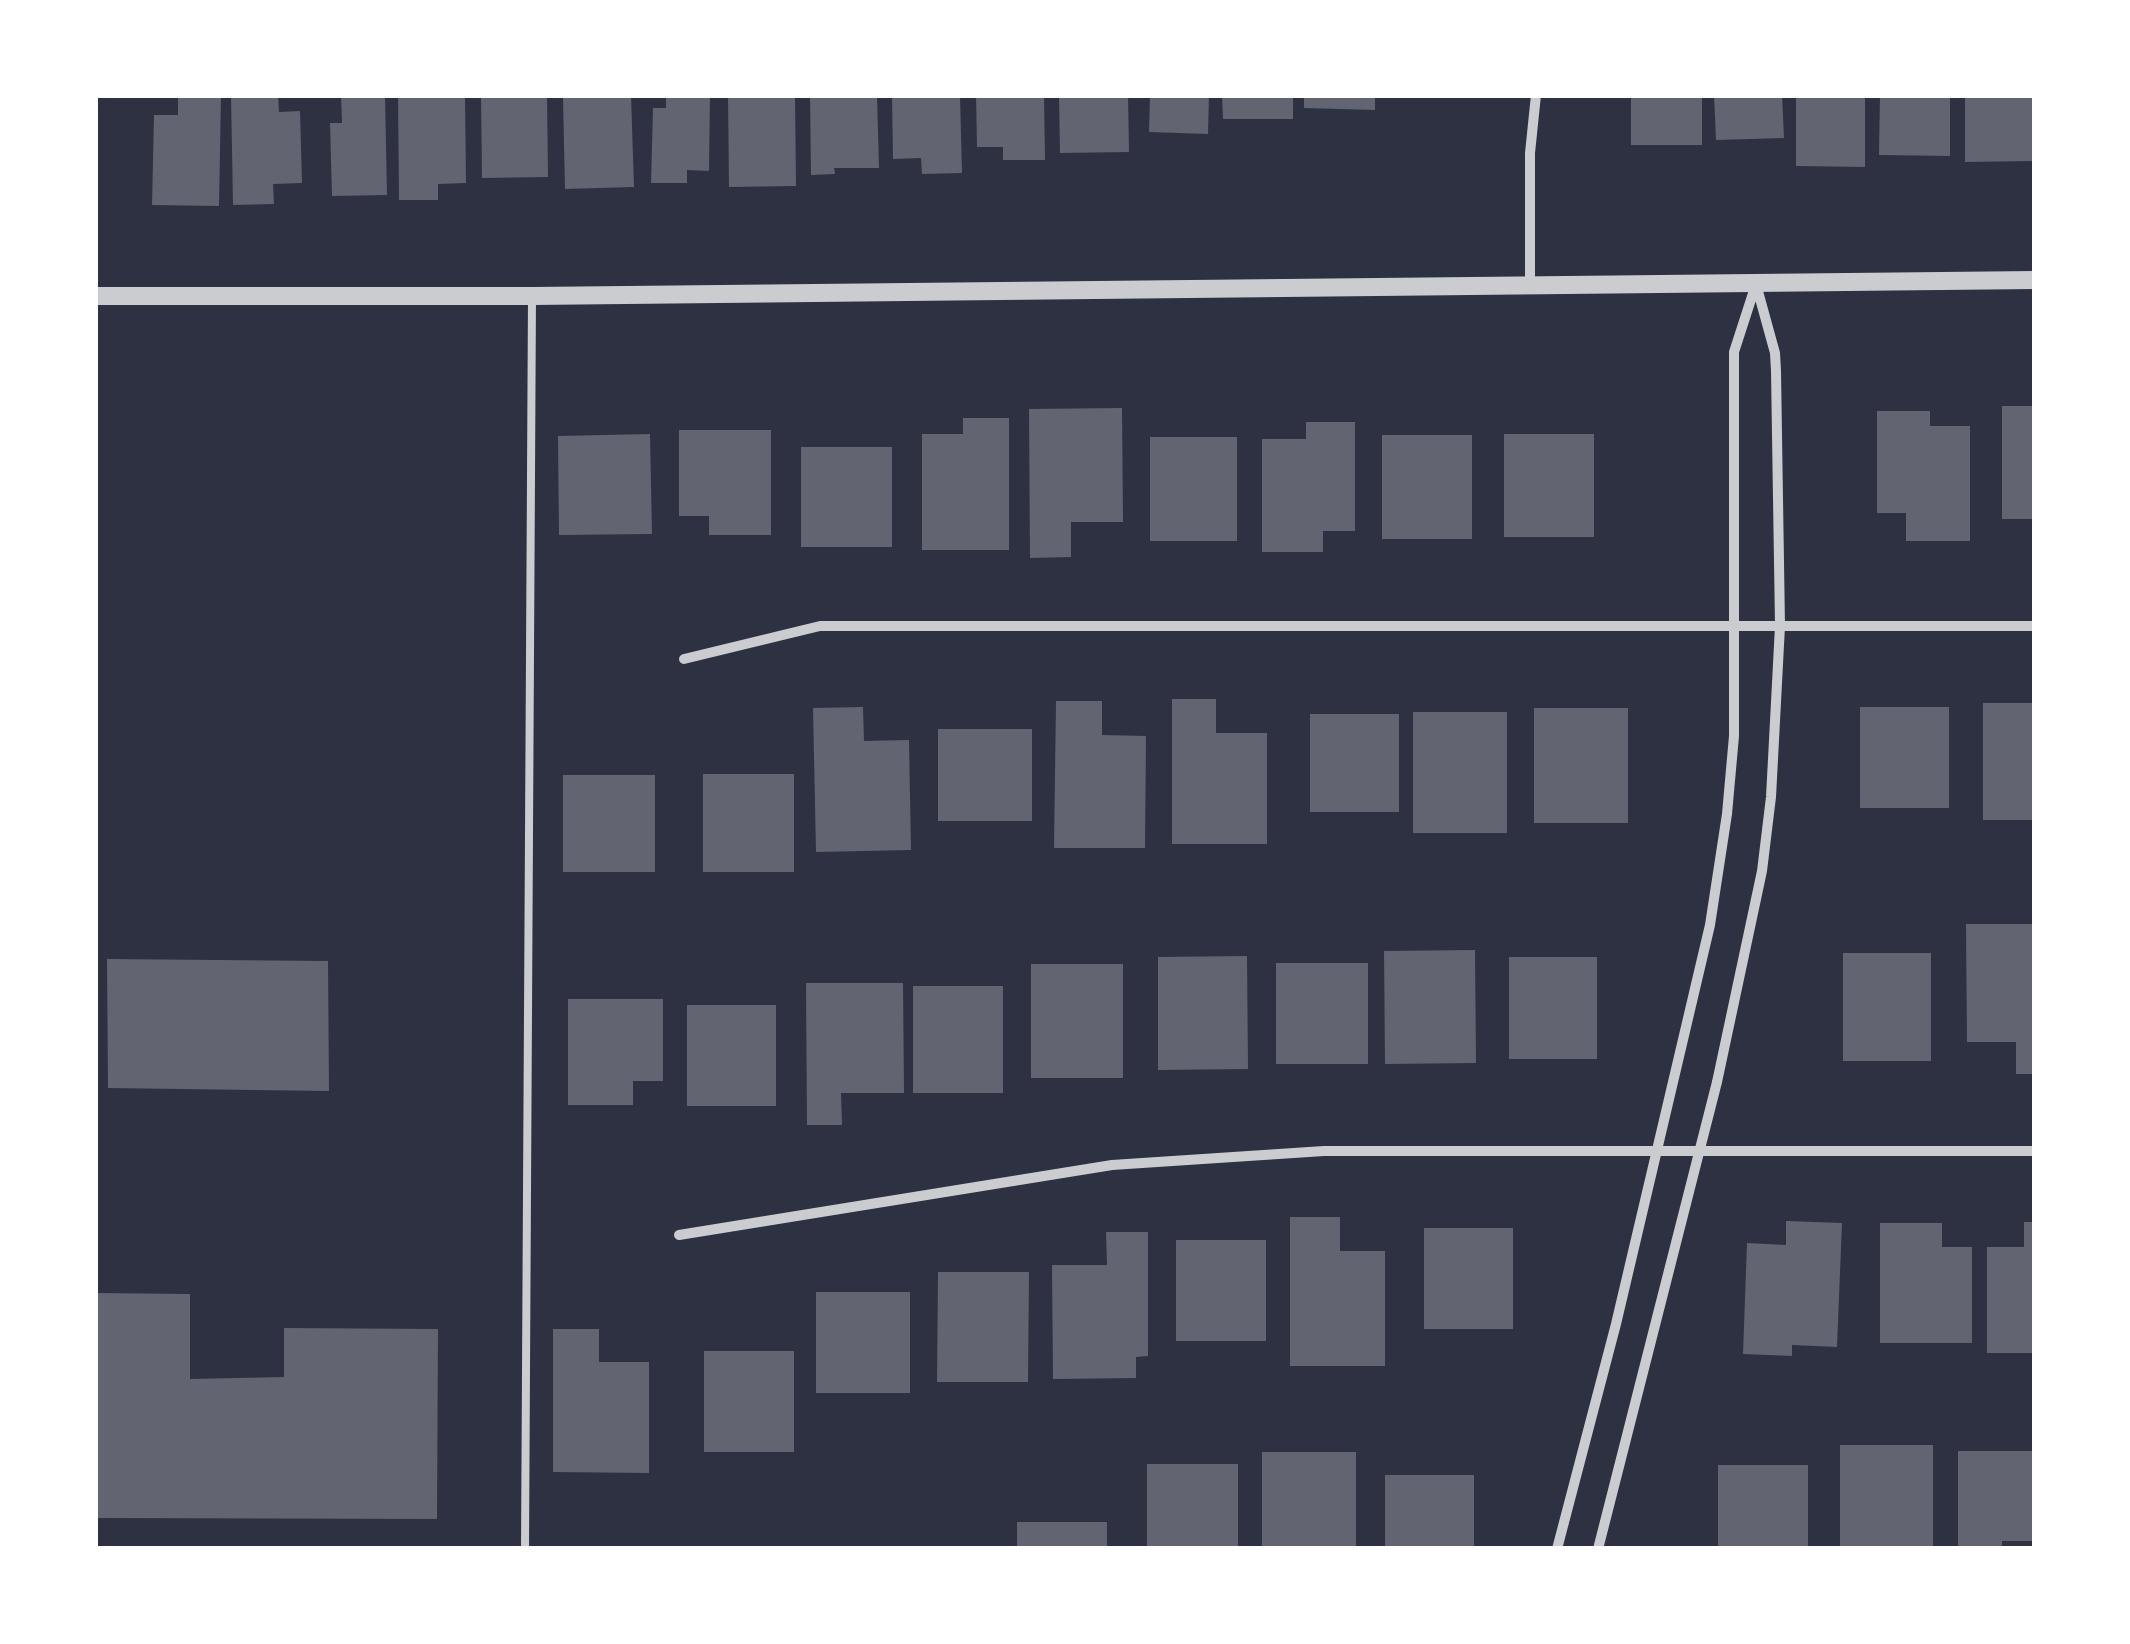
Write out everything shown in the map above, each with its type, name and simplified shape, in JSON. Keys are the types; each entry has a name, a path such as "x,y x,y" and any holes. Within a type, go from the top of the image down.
{"street":[{"path":"1530,286 1530,153 1536,95"},
{"path":"95,296 532,296 2035,280"},
{"path":"1557,1549 1658,1151 1710,925 1734,736 1734,352 1756,284"},
{"path":"1598,1549 1700,1151 1762,871 1771,797 1780,626 1775,352 1756,284"},
{"path":"684,659 820,626 2035,626"},
{"path":"680,1235 1112,1165 1324,1151 2035,1151"}],"lane":[{"path":"526,1549 532,296"}],"building":[{"path":"178,95 221,95 219,206 152,205 154,115 178,115"},
{"path":"231,95 278,95 279,112 300,111 302,183 273,184 274,204 233,205"},
{"path":"341,95 385,95 387,195 332,196 330,123 342,123"},
{"path":"398,95 465,95 466,183 438,184 438,200 399,200"},
{"path":"481,95 547,95 548,177 482,178"},
{"path":"631,95 634,187 565,189 563,98"},
{"path":"666,95 710,95 709,171 687,170 687,183 651,183 653,108 666,108"},
{"path":"728,95 795,95 796,186 729,187"},
{"path":"810,95 877,95 879,168 834,168 835,174 811,175"},
{"path":"892,95 960,95 962,173 922,174 921,158 893,159"},
{"path":"976,95 1044,95 1045,160 1003,160 1003,147 977,147"},
{"path":"1059,95 1128,95 1129,152 1060,153"},
{"path":"1150,95 1209,95 1208,134 1149,132"},
{"path":"1222,95 1293,95 1293,119 1223,119"},
{"path":"1304,95 1375,95 1375,110 1304,108"},
{"path":"1631,95 1702,95 1702,145 1631,145"},
{"path":"1714,95 1782,95 1784,138 1716,140"},
{"path":"1796,95 1865,95 1865,167 1796,166"},
{"path":"1880,95 1950,95 1950,156 1879,155"},
{"path":"1965,95 2033,95 2033,161 1965,162"},
{"path":"2002,406 2035,406 2035,519 2002,519"},
{"path":"1122,408 1123,522 1071,522 1071,557 1030,558 1029,409"},
{"path":"1877,411 1930,411 1930,426 1970,426 1970,541 1906,541 1906,513 1877,513"},
{"path":"963,418 1009,418 1009,550 922,550 922,434 963,434"},
{"path":"1306,422 1355,422 1355,531 1323,531 1323,552 1262,552 1262,439 1306,439"},
{"path":"679,430 771,430 771,535 709,535 709,516 679,516"},
{"path":"650,434 652,534 559,535 558,436"},
{"path":"1504,434 1594,434 1594,537 1504,537"},
{"path":"1382,435 1472,435 1472,539 1382,539"},
{"path":"1150,437 1237,437 1237,541 1150,541"},
{"path":"801,447 892,447 892,547 801,547"},
{"path":"1172,699 1216,699 1216,733 1267,733 1267,844 1172,844"},
{"path":"1056,701 1102,701 1102,735 1146,736 1145,848 1054,848"},
{"path":"1983,703 2035,703 2035,820 1983,820"},
{"path":"863,707 864,741 909,740 911,850 816,852 813,708"},
{"path":"1860,707 1949,707 1949,808 1860,808"},
{"path":"1534,708 1628,708 1628,823 1534,823"},
{"path":"1413,712 1507,712 1507,833 1413,833"},
{"path":"1310,714 1399,714 1399,812 1310,812"},
{"path":"938,729 1032,729 1032,821 938,821"},
{"path":"703,774 794,774 794,872 703,872"},
{"path":"563,775 655,775 655,872 563,872"},
{"path":"1966,924 2035,924 2035,1074 2016,1074 2016,1042 1967,1042"},
{"path":"1475,950 1476,1063 1385,1064 1384,951"},
{"path":"1843,953 1931,953 1931,1061 1843,1061"},
{"path":"1247,956 1248,1069 1158,1070 1158,957"},
{"path":"1509,957 1597,957 1597,1059 1509,1059"},
{"path":"107,959 328,961 329,1091 108,1088"},
{"path":"1276,963 1368,963 1368,1064 1276,1064"},
{"path":"1031,964 1123,964 1123,1078 1031,1078"},
{"path":"806,983 903,983 904,1093 841,1093 842,1125 807,1125"},
{"path":"913,986 1003,986 1003,1093 913,1093"},
{"path":"568,999 663,999 663,1081 633,1081 633,1105 568,1105"},
{"path":"687,1005 776,1005 776,1106 687,1106"},
{"path":"1290,1217 1340,1217 1340,1251 1385,1251 1385,1366 1290,1366"},
{"path":"1786,1221 1842,1223 1837,1347 1792,1345 1792,1356 1743,1354 1747,1243 1786,1245"},
{"path":"2024,1222 2035,1222 2035,1353 1987,1353 1987,1247 2024,1247"},
{"path":"1880,1223 1942,1223 1942,1247 1972,1247 1972,1343 1880,1343"},
{"path":"1424,1228 1513,1228 1513,1329 1424,1329"},
{"path":"1106,1232 1148,1232 1148,1356 1136,1357 1136,1378 1053,1379 1052,1265 1107,1265"},
{"path":"1176,1240 1266,1240 1266,1341 1176,1341"},
{"path":"938,1272 1029,1272 1028,1382 937,1382"},
{"path":"816,1292 910,1292 910,1393 816,1393"},
{"path":"95,1293 190,1294 190,1379 284,1377 284,1328 438,1329 437,1519 95,1518"},
{"path":"553,1329 599,1329 599,1362 649,1362 649,1473 553,1472"},
{"path":"704,1351 794,1351 794,1452 704,1452"},
{"path":"1840,1445 1933,1445 1933,1549 1840,1549"},
{"path":"1958,1451 2035,1451 2035,1541 2002,1541 2002,1549 1958,1549"},
{"path":"1262,1452 1356,1452 1356,1549 1262,1549"},
{"path":"1147,1464 1238,1464 1238,1549 1147,1549"},
{"path":"1718,1465 1808,1465 1808,1549 1718,1549"},
{"path":"1385,1475 1474,1475 1474,1549 1385,1549"},
{"path":"1017,1522 1107,1522 1107,1549 1017,1549"}]}
